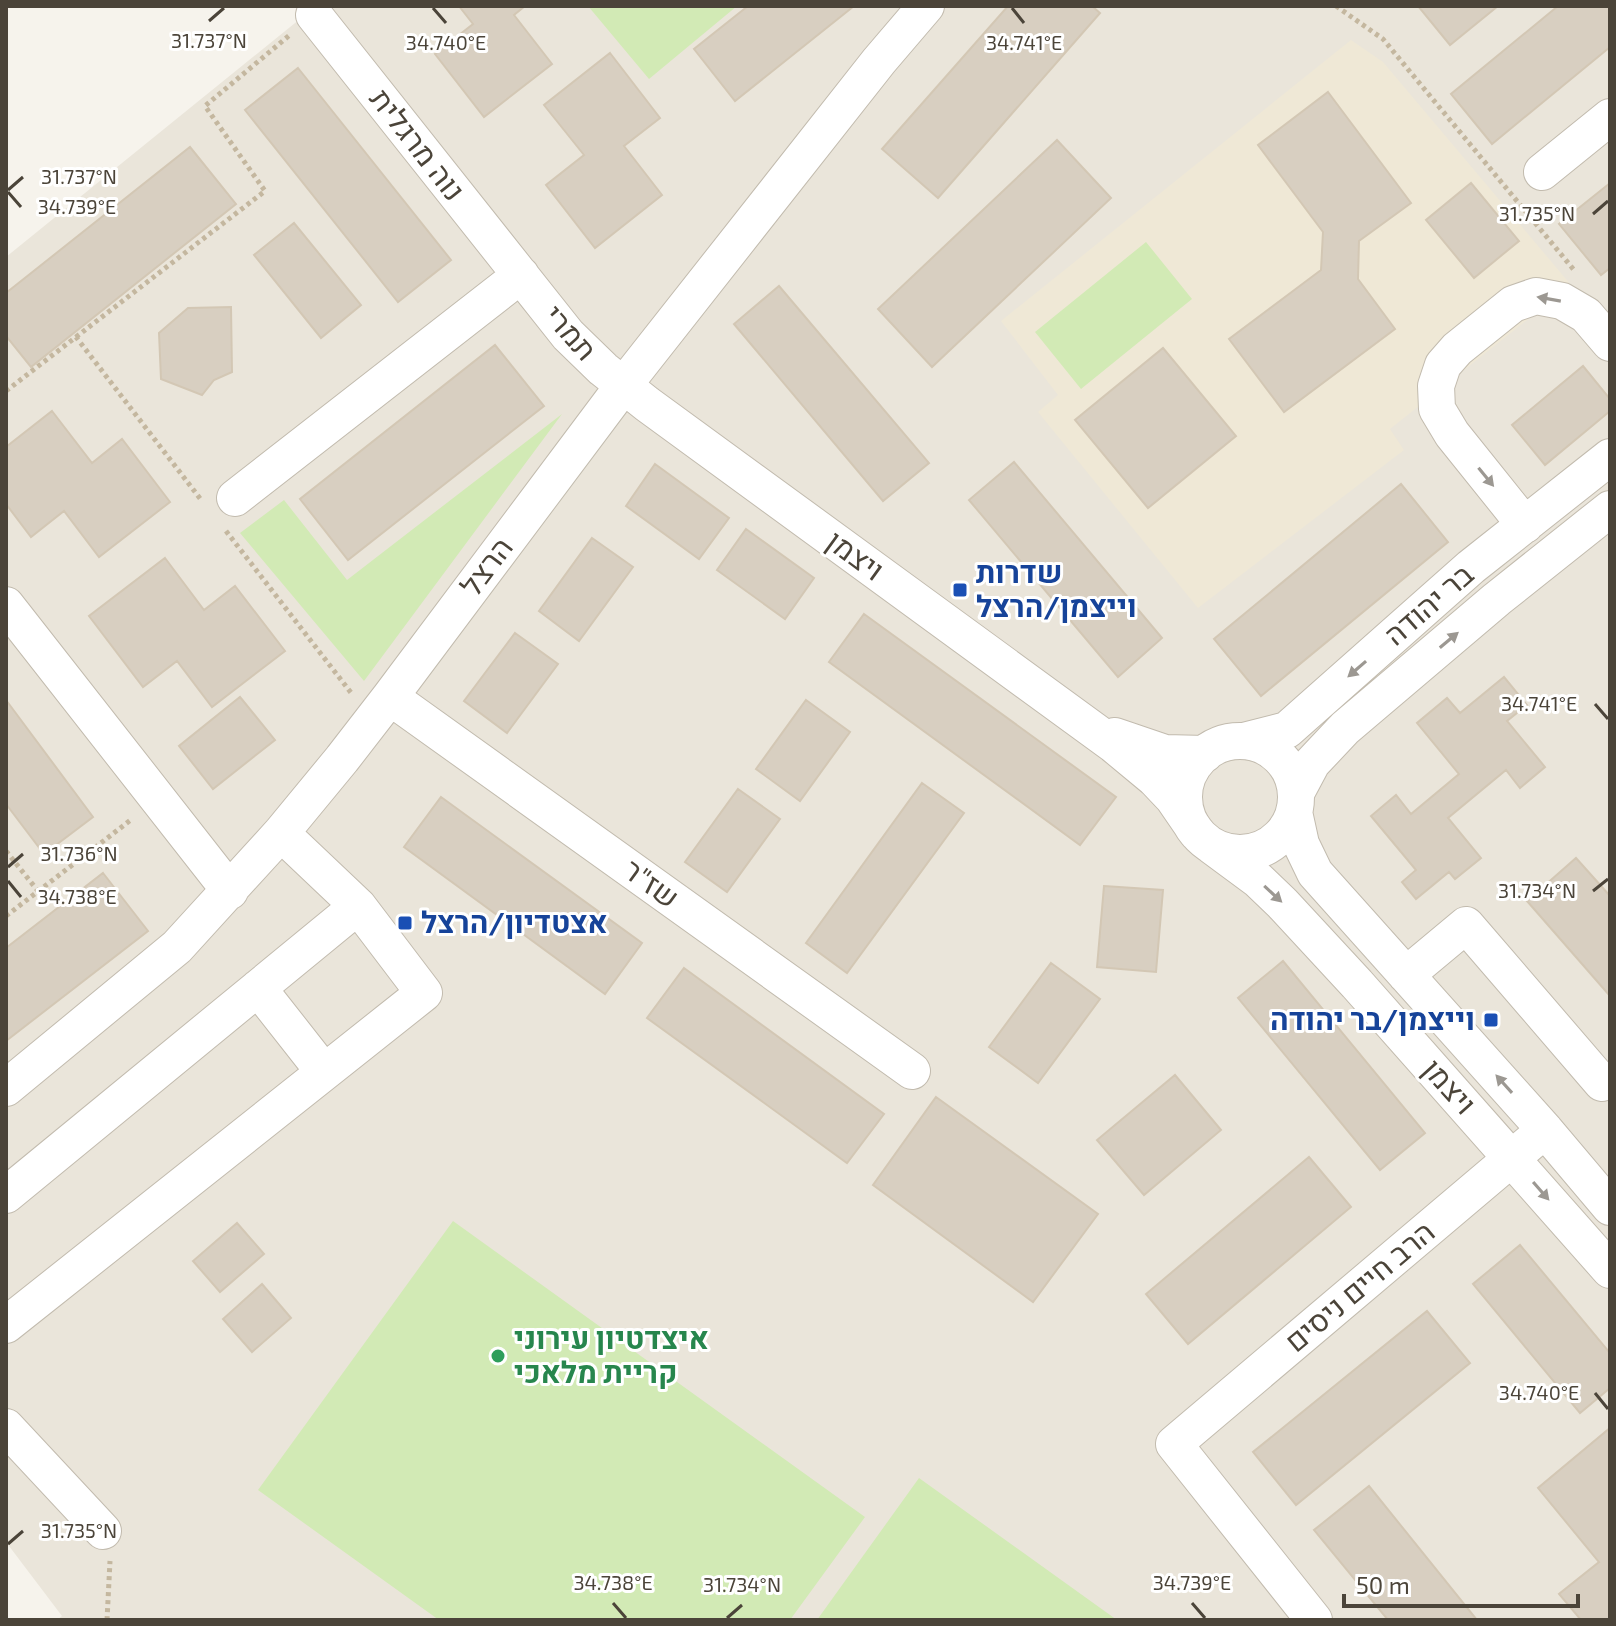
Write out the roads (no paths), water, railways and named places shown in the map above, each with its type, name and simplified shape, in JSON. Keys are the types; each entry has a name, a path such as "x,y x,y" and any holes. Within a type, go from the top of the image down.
{"street":[{"name":"הרצל","path":"6,1088 177,947 281,833 381,708 623,386 879,61 926,6"},
{"name":"נוה מרגלית","path":"314,15 521,275"},
{"path":"1542,172 1610,117"},
{"name":"תמרי","path":"521,275 568,335 623,386"},
{"path":"221,510 521,275"},
{"path":"1525,525 1452,434 1437,409 1436,386 1443,365 1457,349 1513,304 1536,296 1562,301 1586,315 1610,343"},
{"name":"ויצמן","path":"623,386 1088,725 1155,779 1204,840 1258,880 1282,903 1610,1270"},
{"name":"בר יהודה","path":"1244,741 1287,730 1471,567 1610,457"},
{"name":"בר יהודה","path":"1295,802 1312,763 1345,728 1497,599 1610,509"},
{"path":"6,605 230,891"},
{"name":"שז\"ר","path":"381,708 912,1071"},
{"name":"ויצמן","path":"1088,725 1165,753 1205,754"},
{"path":"1244,741 1263,746 1279,756 1291,774 1295,802 1286,830 1272,843 1250,853 1230,853 1204,840 1187,816 1185,787 1192,769 1205,754 1224,744 1244,741"},
{"name":"ויצמן","path":"1295,802 1301,844 1315,873 1610,1207"},
{"path":"6,1325 424,993 358,906 281,833"},
{"path":"6,1195 358,906"},
{"path":"1406,975 1466,925 1602,1083"},
{"path":"258,988 324,1072"},
{"name":"הרב חיים ניסים","path":"1314,1620 1174,1444 1545,1130"},
{"path":"6,1427 103,1531"}],"place":[{"name":"שדרות וייצמן/הרצל","path":"960,590"},
{"name":"אצטדיון/הרצל","path":"405,923"},
{"name":"וייצמן/בר יהודה","path":"1491,1020"},
{"name":"איצדטיון עירוני קריית מלאכי","path":"498,1356"}]}
